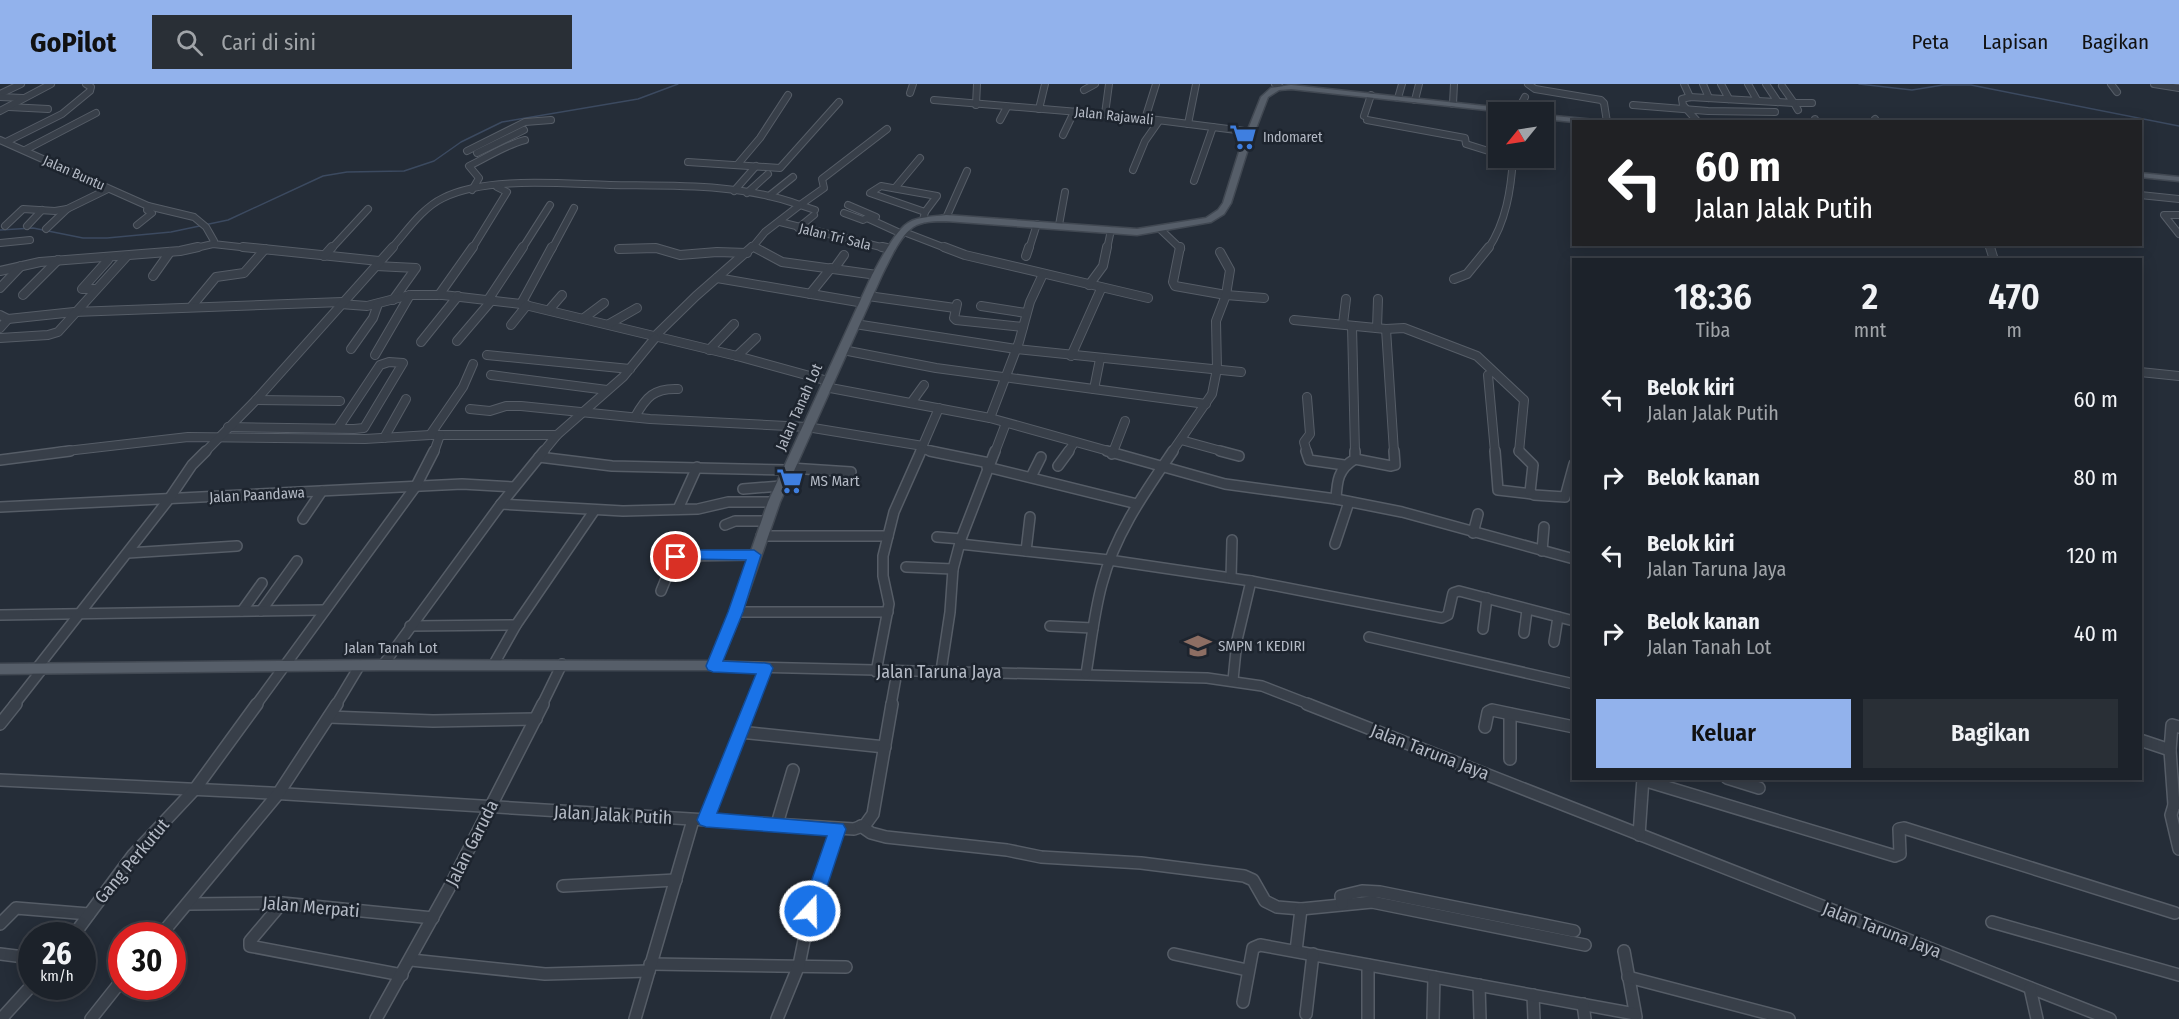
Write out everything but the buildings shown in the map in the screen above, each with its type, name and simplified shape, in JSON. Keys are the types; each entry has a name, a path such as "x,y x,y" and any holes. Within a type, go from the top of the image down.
{"main road":[{"name":"Jalan Tanah Lot","path":"0,669 383,664 713,666 736,612 766,521 877,275 904,231 924,216 1137,232 1203,222 1221,212 1268,93 1278,86 1488,108"},
{"path":"1554,118 1575,120"},
{"path":"2142,175 2179,179"}],"street":[{"path":"0,96 21,84"},
{"path":"3,109 51,84"},
{"path":"2,141 70,109 90,91 91,87 86,84"},
{"path":"910,93 913,84"},
{"path":"976,105 977,84"},
{"path":"1039,109 1045,84"},
{"path":"1084,90 1095,84"},
{"path":"1104,114 1109,84"},
{"path":"1145,118 1156,84"},
{"path":"1188,124 1196,84"},
{"path":"1398,98 1402,84"},
{"path":"1415,100 1419,84"},
{"path":"1453,104 1454,84"},
{"path":"1528,84 1530,87 1575,92 1603,101 1607,120"},
{"path":"1684,84 1690,97"},
{"path":"1703,84 1709,98"},
{"path":"1721,84 1729,99"},
{"path":"1748,84 1757,100"},
{"path":"1766,84 1778,102"},
{"path":"2111,84 2117,92"},
{"path":"2154,84 2179,88"},
{"path":"1782,86 1798,110"},
{"path":"738,164 760,138 788,95"},
{"path":"1371,95 1365,118 1395,128 1465,138 1466,144 1488,152"},
{"path":"0,96 25,98"},
{"path":"1523,102 1525,97"},
{"path":"1696,120 1683,105 1682,99 1690,97 1794,104 1812,103"},
{"name":"Jalan Rajawali","path":"934,100 1145,118 1252,132"},
{"path":"688,162 782,167 839,102"},
{"path":"1633,105 1688,110 1775,112"},
{"path":"1000,120 1007,107"},
{"path":"3,109 48,109"},
{"path":"1063,135 1074,112"},
{"path":"25,150 96,113"},
{"path":"490,157 467,151 467,149 525,122 551,120"},
{"path":"1133,170 1145,141 1159,121"},
{"path":"1194,181 1213,127"},
{"path":"383,664 501,504 557,435 630,369 654,338 749,250 765,232 824,188 822,179 887,129"},
{"path":"477,153 524,130"},
{"path":"1430,139 1434,132"},
{"path":"1448,144 1453,136"},
{"path":"472,190 478,178 469,166 502,151 507,145 525,140"},
{"name":"Jalan Buntu","path":"2,141 63,170 149,206 194,218 213,238 213,244"},
{"path":"895,188 920,158"},
{"path":"734,191 756,166"},
{"path":"1454,279 1464,277 1493,243 1509,199 1512,168"},
{"path":"946,218 967,171"},
{"path":"747,193 768,174"},
{"path":"769,196 793,177"},
{"path":"0,724 192,465 256,400 341,303 434,204 451,195 497,185 647,185 734,191 769,196 800,205 814,212 798,228"},
{"path":"439,295 460,268 507,192 497,189 497,185"},
{"path":"881,186 937,196 924,216 870,193 881,186"},
{"path":"46,229 67,209 108,189"},
{"path":"1059,225 1065,192"},
{"path":"2142,195 2179,199"},
{"path":"2163,198 2179,214"},
{"path":"457,341 490,300 550,205"},
{"path":"848,205 904,231"},
{"path":"137,225 152,213 147,210 149,206"},
{"path":"512,325 574,208"},
{"path":"5,226 24,209 67,209"},
{"path":"324,256 368,209"},
{"path":"27,226 42,210"},
{"path":"844,213 863,220 867,218 965,255 1101,289 1148,298"},
{"path":"2179,214 2164,215 2179,234"},
{"name":"Jalan Tri Sala","path":"780,222 891,249"},
{"path":"1026,256 1037,224"},
{"path":"1089,285 1098,276 1103,266 1111,230"},
{"path":"1161,230 1181,248 1174,286 1226,295 1264,298"},
{"path":"0,251 4,234"},
{"path":"1,243 30,240"},
{"path":"0,271 58,260 170,252 213,244 416,268 393,300"},
{"path":"619,249 651,247 680,255 749,250 782,262 877,275"},
{"path":"192,306 216,277 244,273 266,249"},
{"path":"153,276 170,252"},
{"path":"1086,674 1093,628 1110,560 1137,504 1212,394 1218,369 1216,321 1226,295 1230,266 1220,252"},
{"path":"0,338 53,334 62,329 74,312 127,255"},
{"path":"810,294 844,255"},
{"path":"23,295 58,260"},
{"path":"95,290 82,290 108,260"},
{"path":"0,288 23,265"},
{"path":"990,418 1016,349 1026,313 1043,274"},
{"path":"717,278 810,294 956,306 956,320 1023,327"},
{"path":"1071,356 1101,289"},
{"path":"375,355 410,295"},
{"path":"0,315 8,319 74,312 192,306 378,304 410,295 458,296 524,305 609,324 654,338 737,356 826,384 990,418 1225,484 1336,499 1402,512 1572,558"},
{"path":"549,310 562,295"},
{"path":"421,342 458,296"},
{"path":"1343,324 1346,299"},
{"path":"1377,328 1378,299"},
{"path":"584,318 604,303"},
{"path":"351,349 373,318 378,304"},
{"path":"981,306 1026,313"},
{"path":"609,324 637,308"},
{"path":"0,328 8,319"},
{"path":"1294,320 1409,329 1477,356 1524,401 1521,413 1519,452 1533,465 1529,488 1532,494"},
{"path":"709,350 734,324"},
{"path":"855,324 1071,356 1241,372"},
{"path":"1352,326 1355,459"},
{"path":"1336,499 1338,473 1344,465 1355,459 1395,465 1386,329"},
{"path":"737,356 756,338"},
{"path":"843,350 927,367 1206,404"},
{"path":"488,355 630,369"},
{"path":"1094,389 1100,359"},
{"path":"228,428 338,428 366,426 403,363 389,362 380,365 338,428"},
{"path":"430,435 458,395 473,364"},
{"path":"2142,372 2179,376"},
{"path":"491,375 607,390"},
{"path":"1488,375 1498,490 1565,497 1572,471"},
{"path":"911,403 924,385"},
{"path":"635,417 652,392 661,388 678,389"},
{"path":"1306,397 1310,434 1304,442 1310,460 1344,465"},
{"path":"384,438 406,399"},
{"path":"256,400 340,401"},
{"path":"470,409 490,411 508,405 635,417 807,427 923,447 1137,504"},
{"path":"876,672 890,597 883,567 888,536 894,512 939,408"},
{"path":"1112,454 1125,421"},
{"path":"941,671 950,612 953,569 960,542 1006,423"},
{"path":"0,459 150,440 220,436 384,438 430,435 557,435"},
{"name":"Gang Perkutut","path":"83,922 133,855 195,789 287,666 324,610 416,486 432,457 440,435"},
{"path":"1181,440 1239,456"},
{"path":"1058,466 1074,443"},
{"path":"538,457 612,466 851,472"},
{"path":"1031,477 1041,457"},
{"path":"678,509 696,467"},
{"name":"Jalan Paandawa","path":"0,507 462,484 514,487"},
{"path":"743,489 781,486"},
{"path":"303,519 322,491"},
{"path":"501,504 594,511 698,509 728,502 774,502"},
{"path":"1335,544 1349,502"},
{"path":"494,664 516,625 594,511"},
{"path":"1473,533 1478,514"},
{"path":"1026,550 1030,517"},
{"path":"725,525 735,521 766,521"},
{"path":"1542,551 1544,527"},
{"path":"761,536 888,536"},
{"path":"937,537 1251,581 1442,618 1448,615 1455,591 1572,620"},
{"path":"1231,578 1232,540"},
{"path":"128,553 237,546"},
{"path":"661,591 674,559 679,555 754,555"},
{"path":"261,611 297,561"},
{"path":"906,567 953,569"},
{"path":"1233,680 1237,640 1251,581"},
{"path":"242,611 262,583"},
{"path":"1483,629 1487,598"},
{"path":"0,615 324,610"},
{"path":"1524,633 1527,610"},
{"path":"736,612 888,612"},
{"path":"1554,642 1558,617"},
{"path":"410,626 516,625"},
{"path":"1050,626 1093,628"},
{"path":"1369,637 1572,684"},
{"name":"Jalan Garuda","path":"376,1019 411,960 536,719 562,664"},
{"path":"172,922 278,794 360,665"},
{"name":"Jalan Taruna Jaya","path":"713,666 876,672 1086,674 1233,680 1262,686 2110,1019"},
{"path":"635,1019 676,880 699,820 740,732 765,668"},
{"path":"897,672 873,814 861,826 871,833 886,837 1007,850 1041,857 1140,864 1244,876 1253,880 1265,901 1277,907 1301,909 1372,902 1585,945"},
{"path":"1485,727 1490,710 1572,727"},
{"path":"1510,714 1510,759"},
{"path":"329,717 433,721 536,719"},
{"path":"2178,845 2171,815 2176,804 2176,768 2169,750 2172,724 2179,727"},
{"path":"740,732 885,747"},
{"path":"2142,741 2169,750"},
{"path":"777,824 793,770"},
{"path":"1640,835 1643,780"},
{"path":"1646,780 1895,856 1900,854 1899,829 1904,828 2175,914"},
{"path":"1733,780 1759,788"},
{"name":"Jalan Jalak Putih","path":"1,781 195,789 837,829 861,826"},
{"path":"777,1019 799,965 810,911 837,829"},
{"path":"563,886 676,880"},
{"path":"1342,904 1341,896 1362,891 1380,892 1574,931"},
{"path":"282,903 250,941 250,946 402,975"},
{"name":"Jalan Merpati","path":"188,904 282,903 433,918"},
{"path":"0,924 16,908 89,914"},
{"path":"1296,951 1301,909"},
{"path":"1992,921 2179,975"},
{"path":"1243,1002 1247,970 1255,946 1368,964 1584,1004 1636,1016 1624,951"},
{"path":"0,954 18,956"},
{"path":"1173,954 1247,970"},
{"path":"1306,1014 1313,954"},
{"path":"411,960 545,974 650,968 799,965 846,967"},
{"path":"1368,964 1368,1019"},
{"path":"1433,1019 1434,977"},
{"path":"1628,977 1786,1019"},
{"path":"1479,985 1480,1019"},
{"path":"2030,988 2037,1019"},
{"path":"1533,995 1534,1019"},
{"path":"91,1019 108,998"},
{"path":"2,1019 19,1000"},
{"path":"1584,1004 1585,1019"}],"waterway":[{"path":"0,230 33,228 83,238 107,238 171,232 228,220 323,176 347,172 404,171 434,161 461,142 502,122 638,99 678,84"},
{"path":"1859,84 1912,90 1943,85 1971,85 2179,126"}],"place":[{"name":"Indomaret","path":"1243,137"},
{"name":"MS Mart","path":"790,481"},
{"name":"SMPN 1 KEDIRI","path":"1198,646"}],"route":[{"path":"676,557 690,554 754,555 736,612 713,666 765,668 706,820 837,829 810,911"}]}
